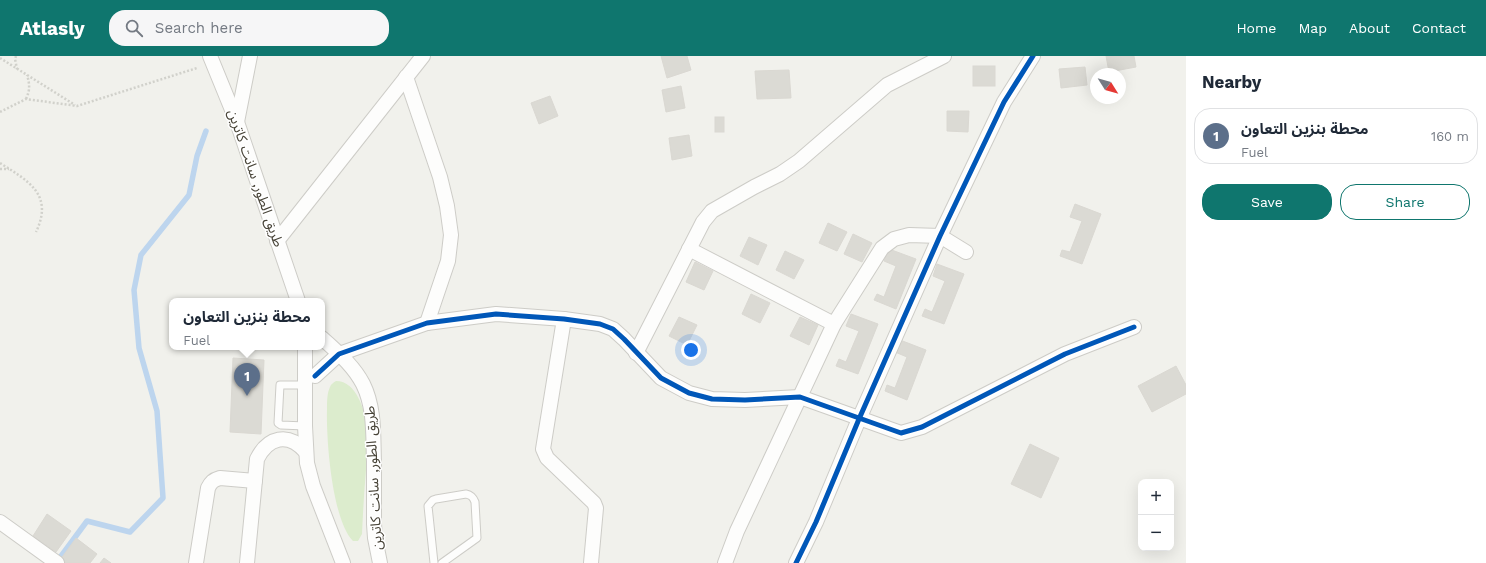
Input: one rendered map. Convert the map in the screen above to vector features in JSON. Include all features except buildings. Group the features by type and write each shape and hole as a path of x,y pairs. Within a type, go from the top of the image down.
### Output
{"street":[{"path":"238,122 250,56"},
{"path":"277,241 423,56"},
{"path":"636,353 703,222 712,212 754,187 780,174 799,161 887,85 944,56"},
{"path":"796,563 816,522 859,419 940,236 1004,102 1033,56"},
{"name":"طريق الطور, سانت كاترين","path":"211,60 238,122 297,298"},
{"path":"406,77 440,177 447,206 451,235 448,261 427,323"},
{"path":"725,563 737,531 834,324 882,248 894,239 909,235 940,236 966,252"},
{"path":"689,248 834,324"},
{"path":"310,380 340,354 427,323 496,314 564,319 600,324 613,329 661,378 689,393 712,399 745,400 800,397 901,433 922,426 1065,354 1134,327"},
{"path":"564,319 543,449 547,458 594,503 596,508 592,563"},
{"name":"طريق الطور, سانت كاترين","path":"325,341 340,354 355,372 363,384 372,410 374,524 380,563"},
{"path":"305,350 310,380 305,426 305,451 313,486 344,563"},
{"path":"310,380 328,370 342,369 355,372"},
{"path":"247,563 257,459 262,450 269,443 279,439 289,440 298,444 305,451"},
{"path":"196,563 210,483 220,478 255,481"},
{"path":"0,522 57,563"}],"lane":[{"path":"305,426 278,424 280,385 310,380"},
{"path":"434,563 428,510 430,503 436,499 466,494 469,495 475,502 477,538 442,563"}],"path":[{"path":"16,56 15,59 17,69"},
{"path":"0,58 77,106"},
{"path":"0,112 26,99 77,106 211,60"},
{"path":"26,99 29,93 30,84 27,75"},
{"path":"0,163 27,180 36,190 42,211 41,221 36,232"},
{"path":"0,169 10,169"}],"green space":[{"path":"336,381 343,382 355,391 362,406 367,428 367,455 362,534 358,541 353,541 346,531 340,516 335,498 329,458 327,401 330,386"}],"waterway":[{"path":"56,563 87,521 130,532 163,498 157,411 139,348 134,290 141,255 189,195 197,156 206,131"}],"cycle path":[{"path":"796,563 816,522 859,419 940,236 1004,102 1033,56"},
{"path":"315,376 339,354 427,323 496,314 564,319 600,324 613,329 661,378 689,393 712,399 745,400 800,397 901,433 922,427 1065,354 1134,327"}],"place":[{"name":"محطة بنزين التعاون","path":"247,396"}]}
